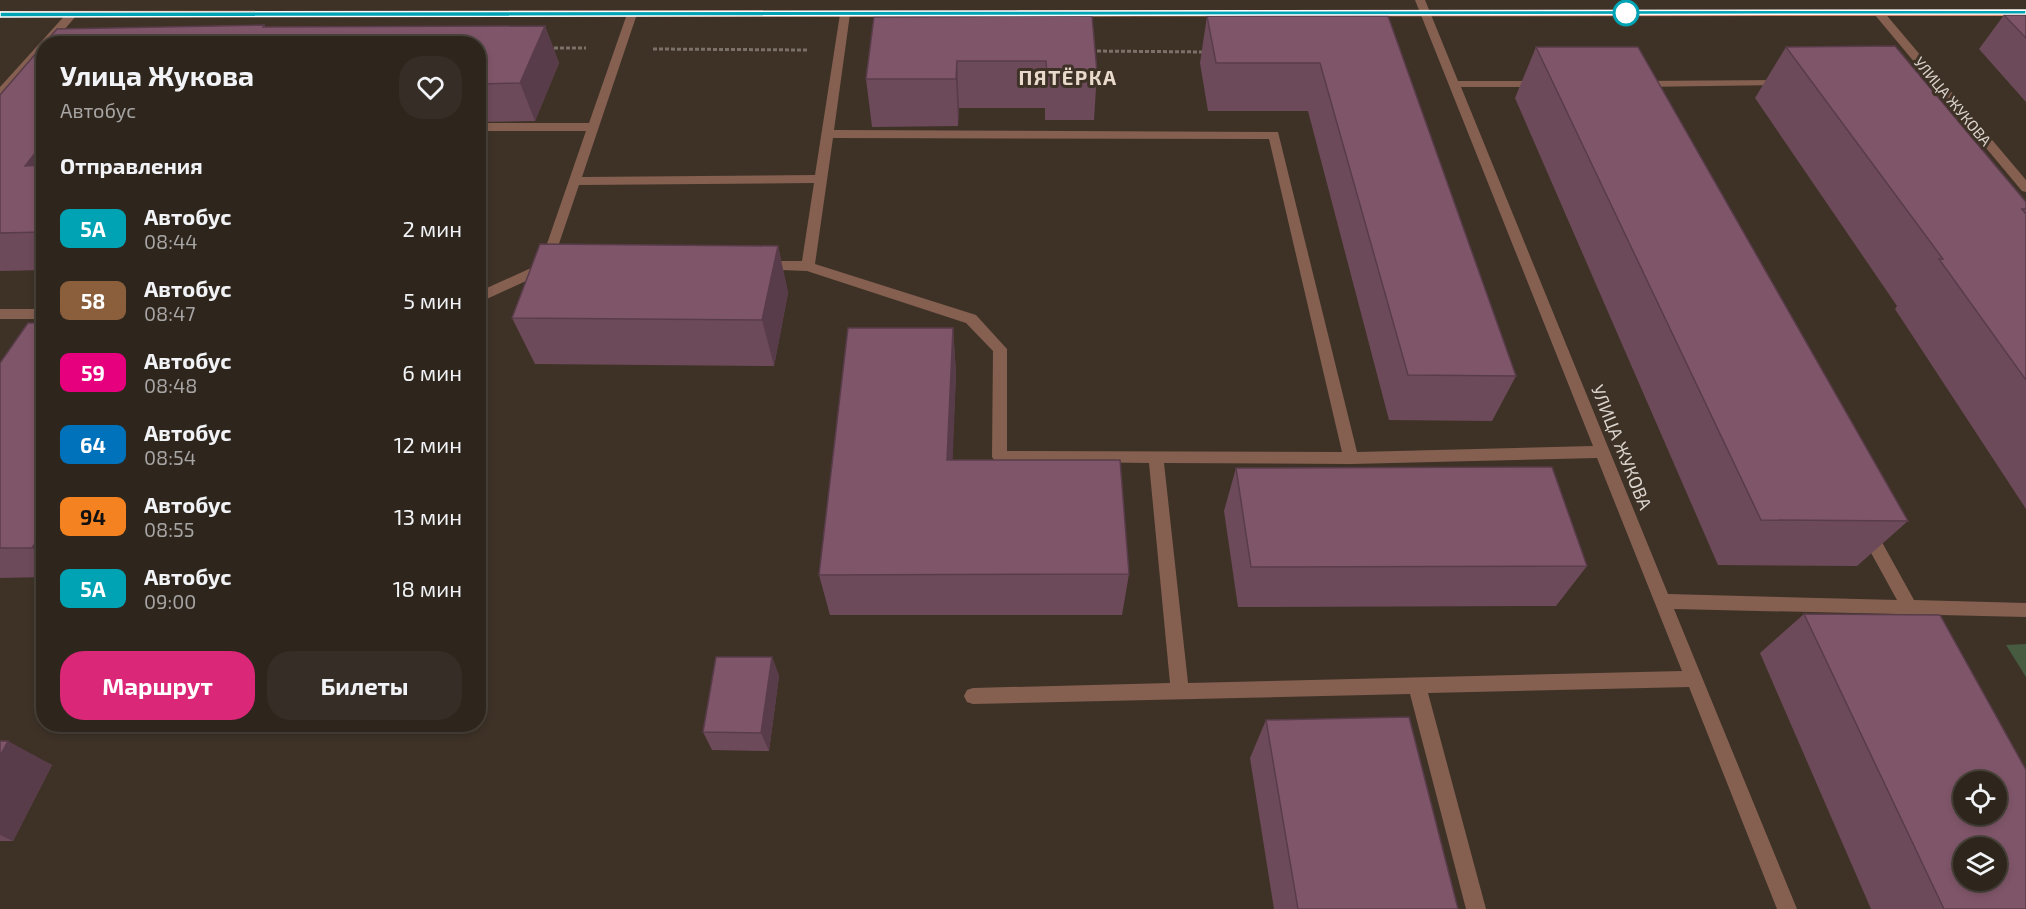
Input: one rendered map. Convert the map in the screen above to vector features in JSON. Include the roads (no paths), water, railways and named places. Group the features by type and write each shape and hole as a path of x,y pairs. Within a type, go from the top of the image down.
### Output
{"main road":[{"path":"0,14 2026,13"}],"street":[{"name":"УЛИЦА ЖУКОВА","path":"1420,0 1787,909"},
{"name":"УЛИЦА ЖУКОВА","path":"1879,13 2026,188"},
{"path":"53,36 72,14"},
{"path":"486,295 551,267 575,181 632,14"},
{"path":"808,266 845,14"},
{"path":"0,94 36,55"},
{"path":"1630,84 1784,83"},
{"path":"1454,84 1549,84"},
{"path":"486,127 593,127"},
{"path":"828,134 1274,135 1351,458"},
{"path":"575,181 821,179"},
{"path":"748,267 808,266 971,319 1000,349 1000,457 1351,458 1603,452"},
{"path":"0,314 36,314"},
{"path":"1156,458 1180,692"},
{"path":"1863,523 1909,606"},
{"path":"1662,601 2026,610"},
{"path":"1884,606 1895,627"},
{"path":"973,696 1695,680"},
{"path":"1417,686 1476,909"}],"district":[{"name":"ПЯТЁРКА","path":"1068,77"}]}
